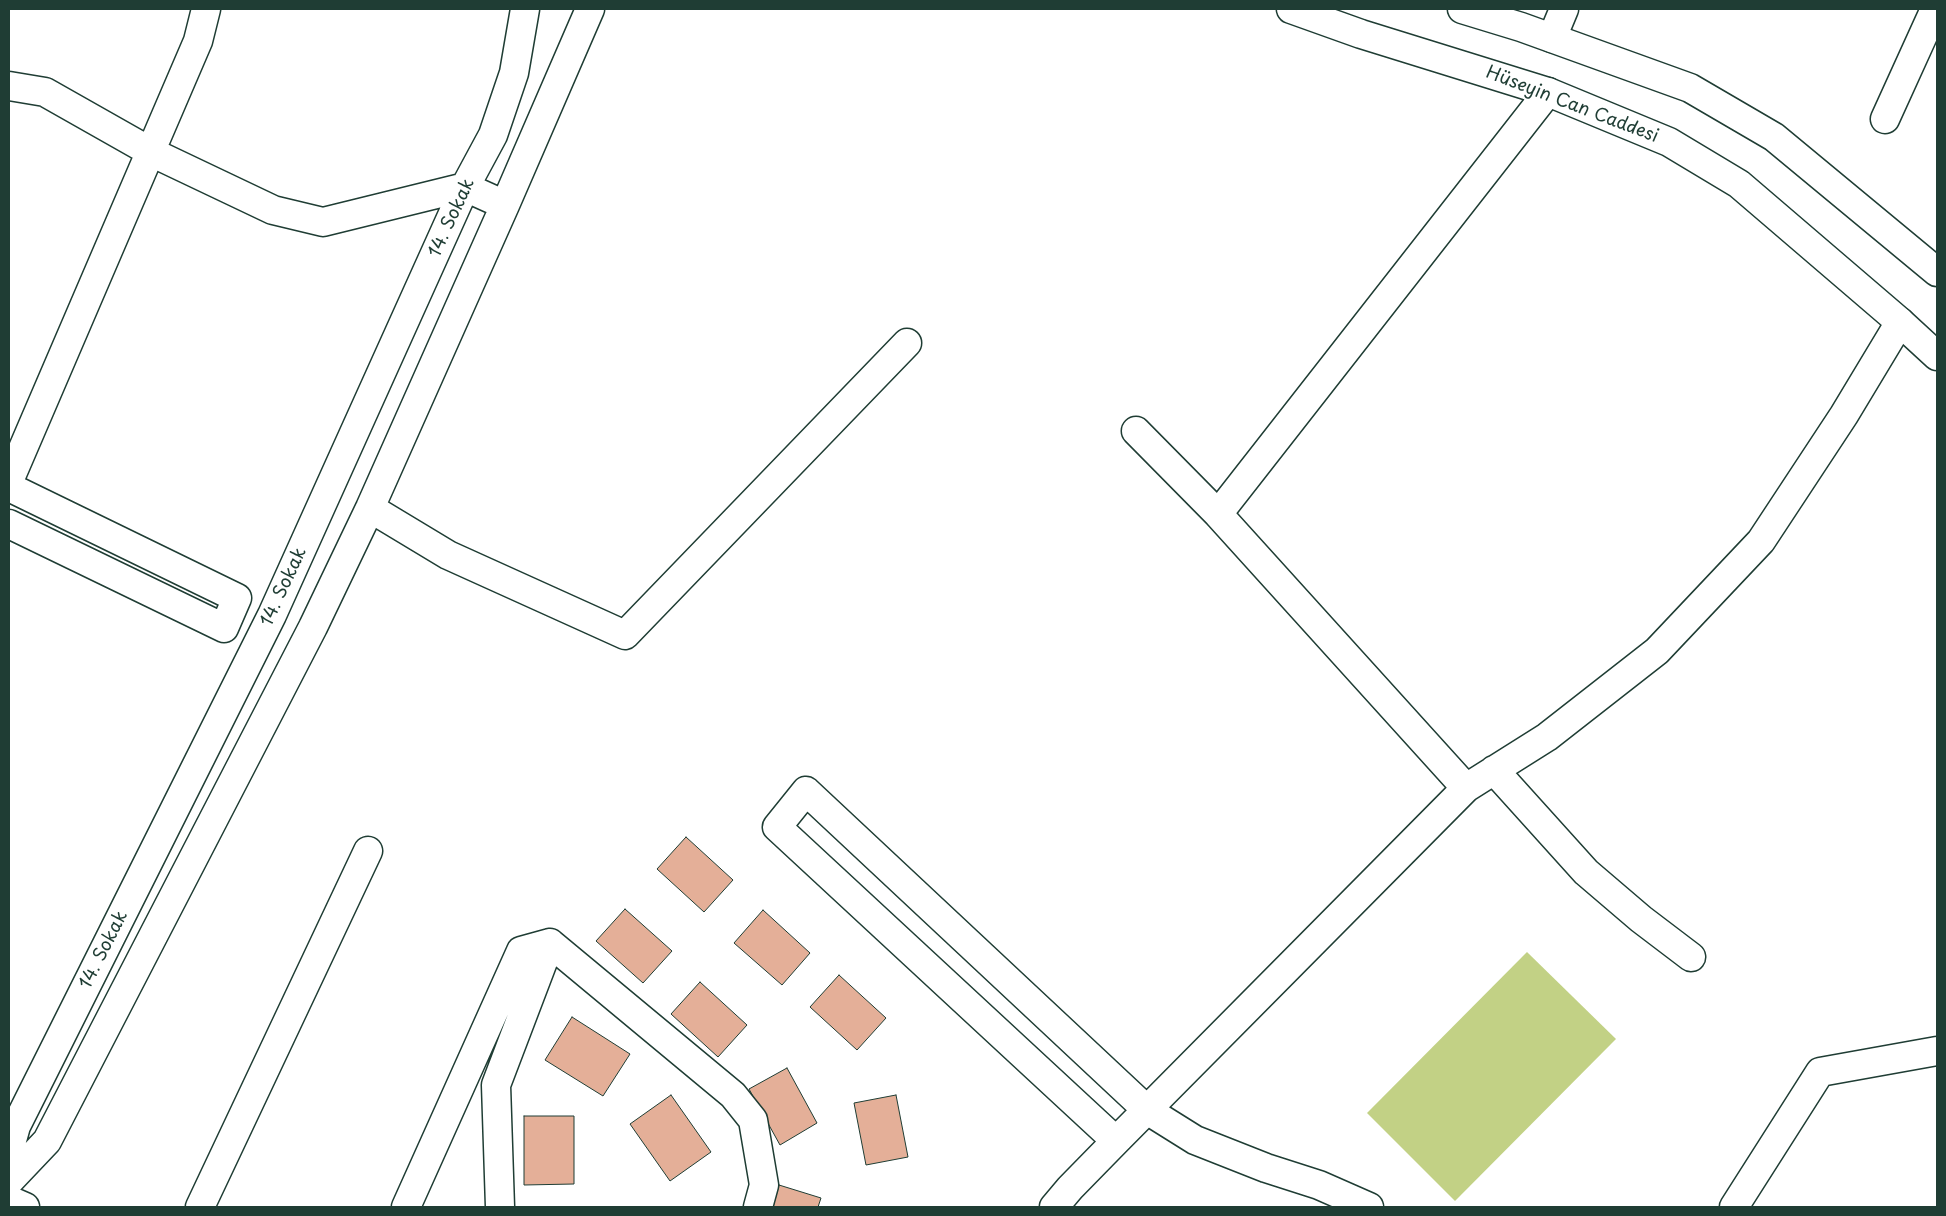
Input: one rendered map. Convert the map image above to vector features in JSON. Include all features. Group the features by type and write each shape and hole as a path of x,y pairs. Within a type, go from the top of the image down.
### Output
{"street":[{"path":"9,481 198,41 206,9"},
{"name":"14. Sokak","path":"9,1147 16,1126 272,615 465,187 493,135 514,73 524,9"},
{"path":"9,1180 47,1141 313,627 370,508 506,205 590,9"},
{"name":"Hüseyin Can Caddesi","path":"1291,9 1361,34 1548,92 1669,142 1739,184 1937,356"},
{"path":"1462,9 1552,38 1690,88 1774,137 1937,272"},
{"path":"1552,38 1564,9"},
{"path":"1885,119 1935,9"},
{"path":"9,86 45,92 150,152 273,210 323,222 465,187 506,205"},
{"path":"1218,514 1548,92"},
{"path":"1054,1207 1116,1141 1466,788 1547,737 1657,651 1762,541 1844,415 1900,322"},
{"path":"370,508 448,555 625,635 907,343"},
{"path":"1136,431 1218,514 1466,788"},
{"path":"9,487 237,598 224,628 9,524"},
{"path":"1494,770 1586,872 1641,919 1691,957"},
{"path":"1116,1141 777,827 806,791 1147,1110 1195,1140 1266,1168 1319,1185 1369,1207"},
{"path":"200,1207 368,851"},
{"path":"406,1207 521,951 550,943"},
{"path":"500,1207 496,1085 550,943"},
{"path":"550,943 733,1095 753,1120 764,1185 758,1207"},
{"path":"1734,1207 1820,1072 1937,1051"},
{"path":"9,1200 25,1207"}],"green space":[{"path":"1527,952 1616,1039 1455,1201 1367,1113"}],"building":[{"path":"686,837 733,880 704,912 657,869"},
{"path":"625,909 672,951 643,983 596,941"},
{"path":"763,910 810,953 782,985 734,943"},
{"path":"839,975 886,1018 857,1050 810,1007"},
{"path":"700,982 747,1025 718,1057 671,1014"},
{"path":"572,1017 630,1054 603,1096 545,1060"},
{"path":"787,1068 817,1123 780,1145 749,1089"},
{"path":"671,1095 711,1152 670,1181 630,1124"},
{"path":"896,1095 908,1157 866,1165 854,1103"},
{"path":"524,1116 574,1116 574,1184 524,1185"},
{"path":"779,1185 821,1198 818,1207 773,1207"}]}
